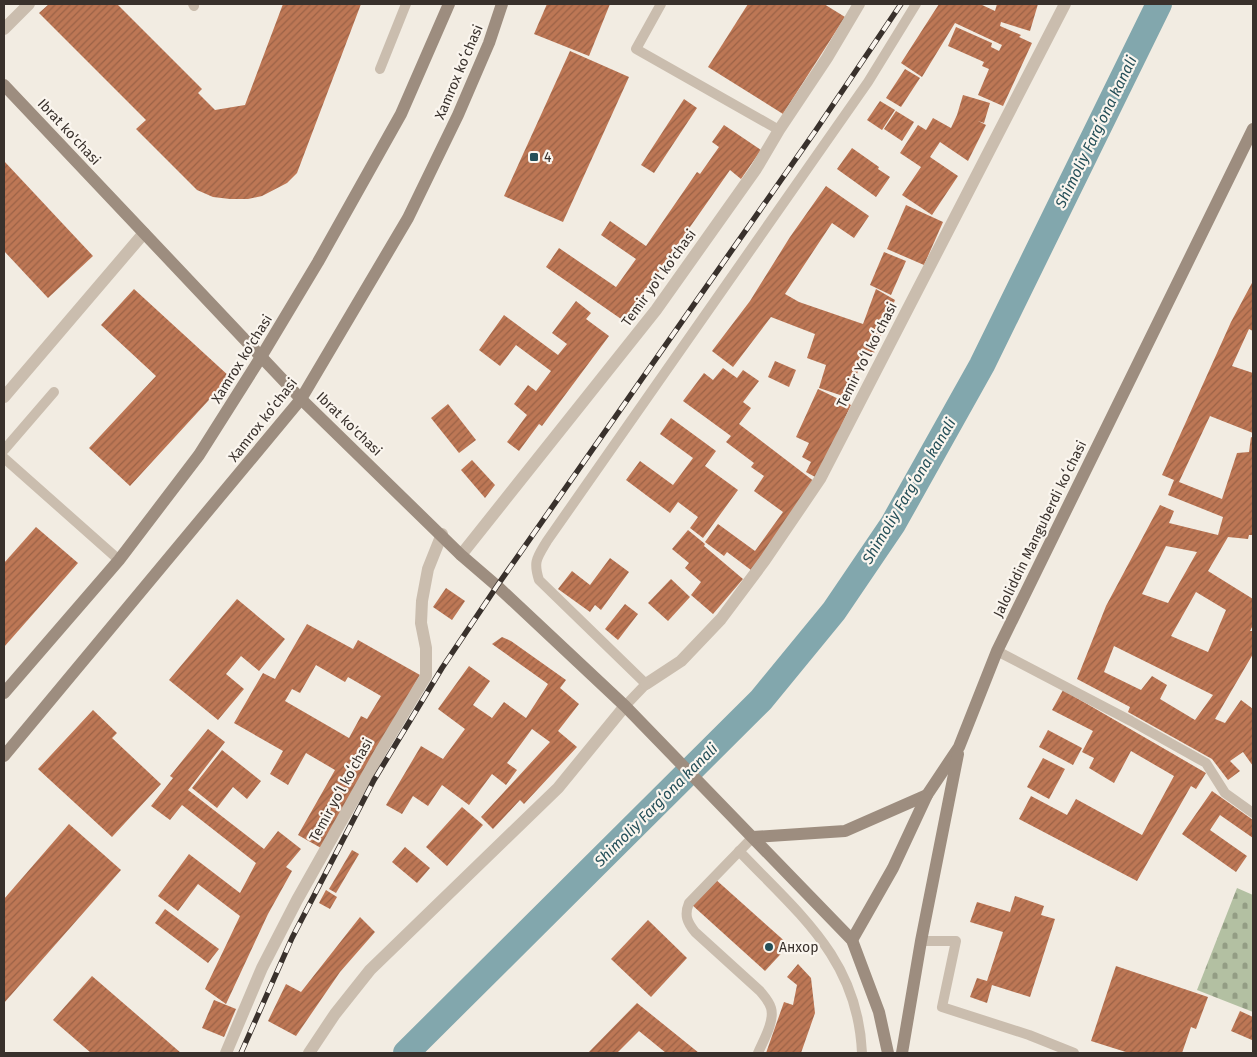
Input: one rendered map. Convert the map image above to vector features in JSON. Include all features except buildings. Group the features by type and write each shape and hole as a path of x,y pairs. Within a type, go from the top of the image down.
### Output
{"main road":[{"name":"Xamrox ko'chasi","path":"4,693 119,560 199,455 262,357 401,114 449,4"},
{"name":"Xamrox koʻchasi","path":"4,756 301,399 408,218 458,115 489,43 502,4"},
{"name":"Ibrat ko'chasi","path":"4,85 301,399 442,534 461,555 497,586 625,706 852,940"},
{"name":"Jaloliddin Manguberdi koʻchasi","path":"852,940 893,868 927,795 959,747 997,651 1253,129"},
{"path":"902,1053 921,941 959,747"},
{"path":"753,837 845,831 927,795"},
{"path":"852,940 879,1012 888,1053"}],"street":[{"path":"4,29 29,4"},
{"name":"Temir yo'l ko'chasi","path":"461,555 656,310 756,169 859,4"},
{"name":"Temir Yoʻl koʻchasi","path":"646,684 681,661 721,619 765,560 820,479 1065,4"},
{"path":"4,397 144,233"},
{"name":"Temir yoʻl koʻchasi","path":"226,1053 262,968 288,917 382,749 426,676 426,648 421,623 422,601 428,569 442,534"},
{"path":"309,1053 335,1014 370,970 558,788 625,706"}],"lane":[{"path":"380,69 406,4"},
{"path":"661,4 636,49 779,130"},
{"path":"625,706 646,684 539,580 535,568 538,557 547,541 868,82 916,4"},
{"path":"4,450 54,392"},
{"path":"4,458 119,560"},
{"path":"997,651 1131,721 1206,763 1225,793 1253,813"},
{"path":"753,837 689,903 686,912 688,923 695,932 760,991 767,1000 772,1010 770,1022 758,1053"},
{"path":"739,851 817,934 837,963 852,995 861,1031 862,1053"},
{"path":"921,941 956,941 942,1007 1029,1035 1074,1053"}],"green space":[{"path":"1237,888 1253,895 1253,1012 1197,990"}],"waterway":[{"name":"Shimoliy Fargʻona kanali","path":"406,1053 761,700 834,611 893,524 982,365 1159,4"}],"railway":[{"path":"241,1053 292,938 374,780 442,668 497,586 816,130 901,4"}],"place":[{"name":"4","path":"534,157"},
{"name":"Анхор","path":"769,947"}]}
